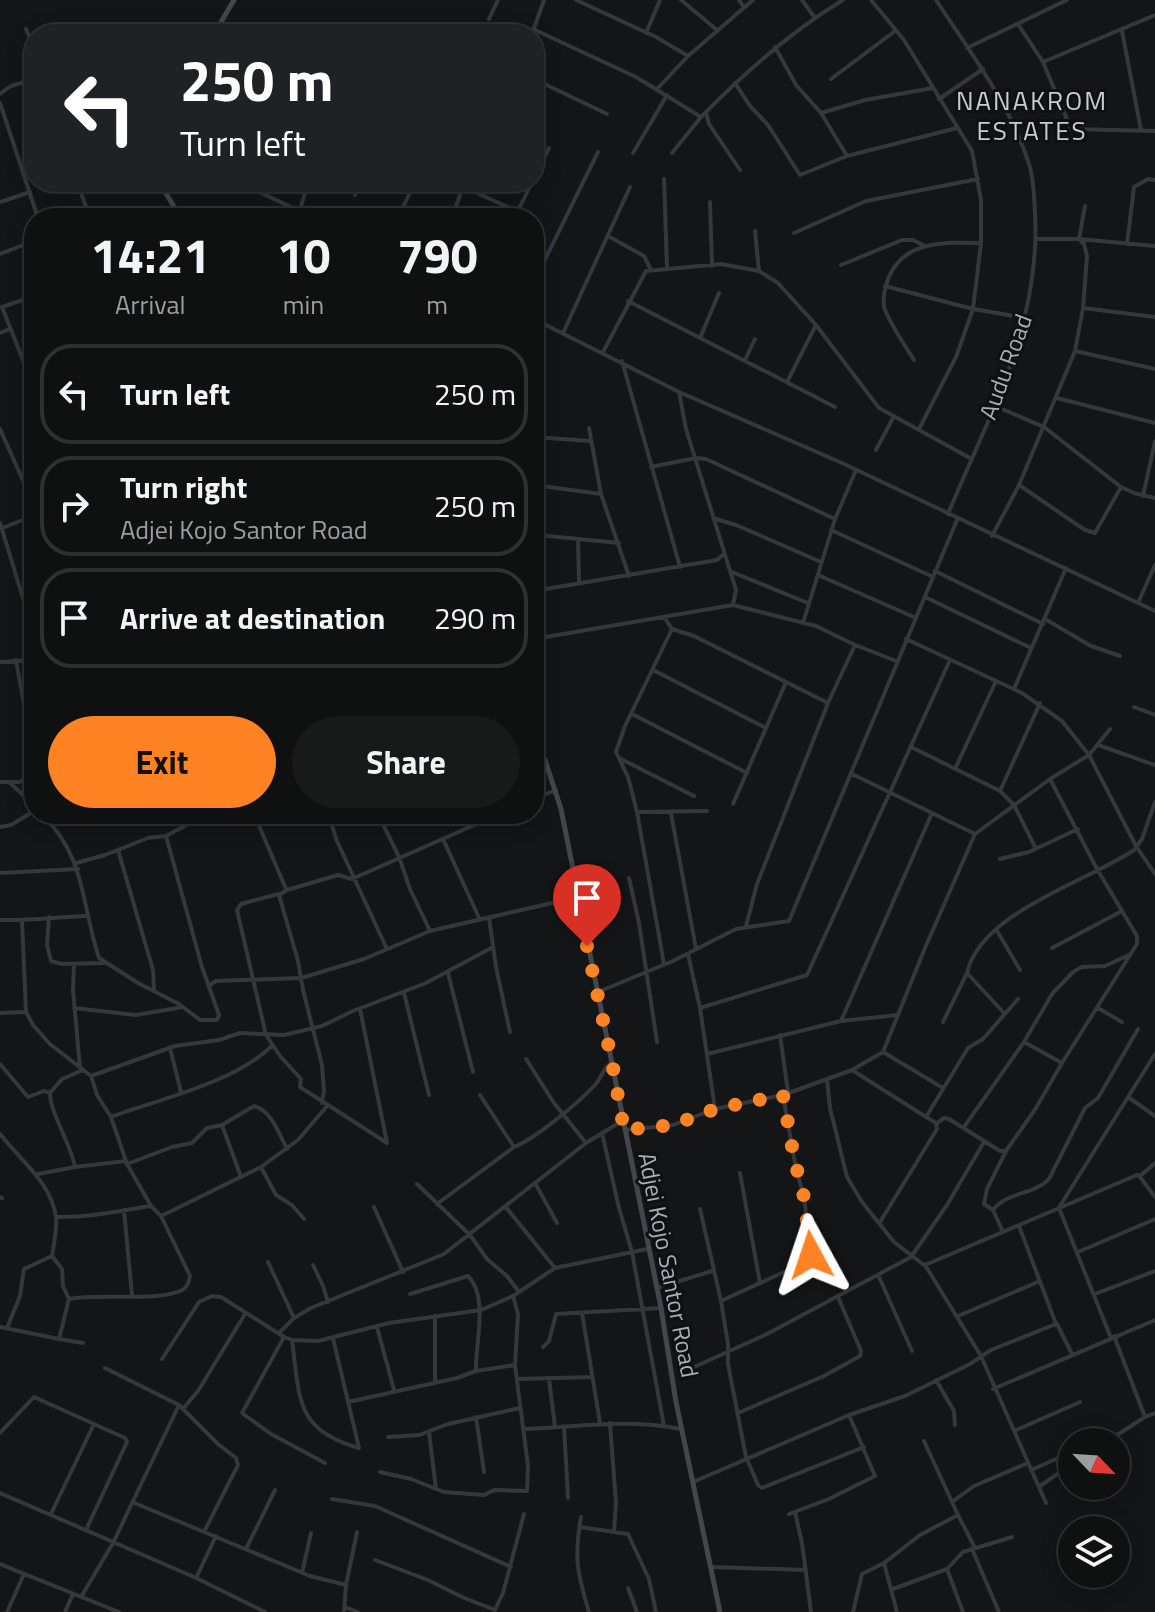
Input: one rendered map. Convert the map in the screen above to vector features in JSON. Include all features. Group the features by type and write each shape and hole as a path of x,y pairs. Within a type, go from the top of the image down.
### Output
{"street":[{"path":"220,24 234,0"},
{"path":"489,19 498,0"},
{"path":"535,24 544,0"},
{"path":"576,0 688,56"},
{"path":"593,9 598,0"},
{"path":"646,33 660,0"},
{"path":"681,0 717,30"},
{"path":"739,0 744,7"},
{"path":"657,89 688,56 753,0"},
{"path":"802,0 815,18"},
{"path":"672,153 734,82 775,47 843,0"},
{"path":"871,0 904,40 972,151 978,179 981,243 973,309 950,370 919,429"},
{"name":"Audu Road","path":"936,0 983,69 1015,126 1030,166 1037,239 1026,318 1011,367 948,514"},
{"path":"967,48 1067,0"},
{"path":"1043,62 1155,15"},
{"path":"1018,24 1043,62 1071,129 1155,131"},
{"path":"831,79 895,31"},
{"path":"1122,31 1141,130"},
{"path":"544,37 657,89 701,117"},
{"path":"775,47 796,85 821,113 847,156"},
{"path":"939,99 983,69"},
{"path":"0,94 24,81"},
{"path":"734,82 768,125 800,175 847,156 957,128"},
{"path":"544,84 607,114"},
{"path":"821,113 865,100 933,88"},
{"path":"633,153 667,95"},
{"path":"0,103 24,174"},
{"path":"706,112 709,124 740,170"},
{"path":"544,158 549,148"},
{"path":"544,262 598,152"},
{"path":"664,179 667,267"},
{"path":"794,233 866,201 978,179"},
{"path":"1127,244 1134,187 1148,179 1155,180"},
{"path":"563,333 630,187"},
{"path":"0,202 30,192 35,208"},
{"path":"259,192 294,208"},
{"path":"476,192 510,208"},
{"path":"710,202 712,266"},
{"path":"1079,239 1085,206"},
{"path":"755,231 759,271"},
{"path":"608,236 644,256 651,270"},
{"path":"1037,239 1079,239 1155,246"},
{"path":"992,536 1019,485 1075,351 1083,308 1087,256 1079,239"},
{"path":"841,265 902,240 913,240 925,246"},
{"path":"914,360 884,307 885,286 891,272 906,255 925,246 981,243"},
{"path":"0,254 24,245"},
{"path":"603,352 643,274 667,267 725,264 759,271 778,283 816,325 879,408 971,458"},
{"path":"885,286 973,309 1026,318"},
{"path":"700,338 719,293"},
{"path":"24,300 1,308 24,362"},
{"path":"628,301 835,407"},
{"path":"1083,308 1155,317"},
{"path":"544,324 679,392 856,470 1155,611"},
{"path":"787,382 816,325"},
{"path":"0,333 10,329"},
{"path":"579,340 584,331"},
{"path":"745,360 755,339"},
{"path":"1075,351 1155,369"},
{"path":"622,361 680,567"},
{"path":"679,392 686,429 732,572 736,590 733,605"},
{"path":"1056,398 1155,423"},
{"path":"995,406 1044,427 1121,487 1155,498"},
{"path":"876,450 894,416"},
{"path":"589,428 601,494 629,576"},
{"path":"0,429 24,483"},
{"path":"544,438 590,441"},
{"path":"1143,496 1155,441"},
{"path":"651,467 696,458 715,462 835,519"},
{"path":"803,623 831,530 856,470"},
{"path":"1019,485 1085,530 1095,533 1121,487"},
{"path":"544,486 601,494"},
{"path":"24,519 1,527 24,602"},
{"path":"716,519 821,562"},
{"path":"598,992 746,926 789,921 957,520"},
{"path":"831,530 1073,634 1091,646 1120,656"},
{"path":"544,536 619,543"},
{"path":"578,539 579,582"},
{"path":"544,588 717,560 724,554"},
{"path":"1137,603 1155,565"},
{"path":"1014,689 1066,568"},
{"path":"732,572 808,603"},
{"path":"818,575 916,618"},
{"path":"925,597 1031,648"},
{"path":"544,637 733,605 816,626 896,661"},
{"path":"664,617 672,629 694,636 828,703"},
{"path":"664,964 637,812 628,777 616,750 672,629"},
{"path":"906,639 1014,689 1040,703 1062,721 1089,755 1136,846 1155,874"},
{"path":"746,926 757,884 828,703 855,645"},
{"path":"16,660 24,706"},
{"path":"0,662 24,660"},
{"path":"700,1008 807,975 950,660"},
{"path":"653,670 766,728"},
{"path":"955,769 996,681"},
{"path":"733,804 786,682"},
{"path":"1000,791 1040,703"},
{"path":"1134,707 1155,715"},
{"path":"631,714 747,773"},
{"path":"624,1130 673,1125 715,1109 786,1094 852,1070 883,1052 975,834 1050,779 1089,755 1110,729"},
{"path":"1098,745 1155,765"},
{"path":"911,747 1000,791 1014,805 1036,849"},
{"path":"617,757 694,796"},
{"name":"Adjei Kojo Santor Road","path":"544,765 556,790 598,992 661,1308 681,1429 720,1612"},
{"path":"852,774 975,834"},
{"path":"0,775 0,782 24,780"},
{"path":"1003,1232 993,1210 984,1204 987,1189 1006,1151 1137,944 1137,936 1097,869 1050,779"},
{"path":"10,783 24,796"},
{"path":"544,795 556,790"},
{"path":"943,1022 972,960 996,929 1004,921 1125,856 1142,839 1155,802"},
{"path":"637,812 707,811"},
{"path":"671,813 696,949"},
{"path":"841,1021 932,813"},
{"path":"0,827 24,817"},
{"path":"50,824 66,842 76,863 86,916 98,956 184,1007 200,1020 217,1020 219,1015 202,967 166,836"},
{"path":"76,863 148,838 166,836 188,824"},
{"path":"258,824 287,890"},
{"path":"331,824 387,948"},
{"path":"383,824 430,931"},
{"path":"360,1009 387,1143 300,1087 301,1079 266,1035 237,910 241,904 338,875 356,878 477,824"},
{"path":"1000,859 1036,849 1078,829"},
{"path":"443,839 480,920"},
{"path":"118,850 153,970 154,991"},
{"path":"0,873 78,869"},
{"path":"629,878 657,1042"},
{"path":"161,1216 261,1167 298,1140 324,1104 322,1065 279,894"},
{"path":"210,985 216,981 301,978 364,959 430,931 578,897"},
{"path":"1052,948 1122,911"},
{"path":"0,920 86,916"},
{"path":"49,917 49,957 55,963 104,962"},
{"path":"489,918 510,1032"},
{"path":"22,921 26,1012 36,1029 65,1058 91,1076 97,1095 111,1117 127,1162 151,1206 161,1216 190,1281 179,1292 69,1299"},
{"path":"996,929 1020,970"},
{"path":"91,1076 170,1048 219,1040 240,1033 295,1034 314,1028 404,993 448,973 493,947"},
{"path":"688,954 700,1008 715,1109"},
{"path":"964,1127 1024,1042 1052,994 1073,972 1082,967 1105,966 1131,954"},
{"path":"74,964 74,1008 82,1069"},
{"path":"448,973 473,1072"},
{"path":"967,973 1004,1013"},
{"path":"404,993 429,1095"},
{"path":"926,1117 968,1048 983,1039 1018,999"},
{"path":"74,1008 136,1015 184,1007"},
{"path":"1098,1008 1122,1022"},
{"path":"0,1013 26,1012"},
{"path":"707,1054 841,1021 898,1015"},
{"path":"993,1210 1003,1200 1041,1187 1049,1179 1085,1108 1098,1098 1138,1029"},
{"path":"721,1301 807,1259 811,1251 804,1197 794,1158 780,1035"},
{"path":"1024,1042 1062,1063"},
{"path":"111,1117 241,1070 273,1045"},
{"path":"170,1048 181,1092"},
{"path":"883,1052 944,1088"},
{"path":"1059,1208 1155,1055"},
{"path":"526,1059 562,1114 586,1143"},
{"path":"437,1204 562,1114 601,1079 604,1068 612,1062"},
{"path":"0,1064 28,1097 44,1091 50,1093"},
{"path":"75,1167 50,1093 62,1079 82,1069"},
{"path":"852,1070 936,1123"},
{"path":"601,1079 615,1077"},
{"path":"827,1080 843,1168 862,1202 894,1242 925,1265 958,1316 981,1356 1046,1503"},
{"path":"480,1095 514,1147"},
{"path":"1128,1097 1155,1116"},
{"path":"37,1174 127,1162 192,1143 207,1128 222,1125 254,1106 260,1107 271,1118 287,1149"},
{"path":"936,1123 944,1118 964,1127 1000,1151 1006,1151"},
{"path":"325,1463 271,1434 242,1413 281,1335 294,1318 444,1254 586,1143 622,1121"},
{"path":"880,1222 935,1132 936,1123"},
{"path":"222,1125 241,1177"},
{"path":"602,1133 632,1252 664,1426"},
{"path":"2,1138 37,1174 50,1199 56,1217 52,1256 62,1269 65,1295 69,1299"},
{"path":"692,1368 838,1297 911,1257 947,1205 984,1142"},
{"path":"925,1265 1140,1176 1155,1163"},
{"path":"261,1167 276,1195 292,1205 304,1219"},
{"path":"740,1173 760,1283"},
{"path":"1140,1176 1144,1186 1155,1197"},
{"path":"535,1183 557,1223"},
{"path":"417,1184 470,1235 487,1259 507,1276 519,1292"},
{"path":"56,1217 87,1218 97,1213 151,1206"},
{"path":"505,1206 555,1268"},
{"path":"374,1207 403,1272"},
{"path":"1059,1208 1145,1417"},
{"path":"700,1209 721,1301 728,1364 746,1457 758,1485 762,1488 864,1447"},
{"path":"124,1210 132,1295"},
{"path":"1078,1252 1155,1219"},
{"path":"1019,1226 1056,1324 1072,1354"},
{"path":"162,1359 203,1298 221,1297 292,1340 333,1338 435,1316 481,1310 513,1296 555,1268 647,1249"},
{"path":"7,1328 20,1296 24,1269 52,1256"},
{"path":"268,1262 294,1318"},
{"path":"313,1265 328,1302"},
{"path":"656,1289 712,1271"},
{"path":"1095,1294 1155,1271"},
{"path":"410,1294 468,1276 473,1280 481,1310 476,1371"},
{"path":"878,1276 912,1351"},
{"path":"958,1316 1040,1281"},
{"path":"380,1472 411,1479 436,1490 484,1495 503,1489 527,1491 528,1466 515,1365 518,1314 513,1296"},
{"path":"738,1413 824,1376 860,1356 838,1297"},
{"path":"59,1339 69,1299"},
{"path":"543,1347 549,1341 556,1314 661,1308"},
{"path":"582,1313 600,1423"},
{"path":"81,1597 113,1543 181,1407 198,1391 245,1314"},
{"path":"435,1316 435,1381"},
{"path":"993,1389 1155,1320"},
{"path":"693,1482 746,1457 889,1402 981,1356 1056,1324"},
{"path":"0,1327 83,1343"},
{"path":"377,1327 394,1391"},
{"path":"292,1340 306,1417 323,1433 359,1448 333,1338"},
{"path":"348,1402 476,1371 515,1365"},
{"path":"105,1368 181,1407 236,1458 238,1465 204,1532"},
{"path":"518,1379 592,1377"},
{"path":"549,1379 555,1427"},
{"path":"936,1380 954,1411 955,1425"},
{"path":"0,1433 34,1397 121,1435 127,1442 86,1530"},
{"path":"1014,1431 1080,1402"},
{"path":"388,1437 429,1432 476,1417 520,1408"},
{"path":"1128,1428 1155,1413"},
{"path":"789,1514 829,1499 875,1476 849,1415"},
{"path":"476,1417 484,1472"},
{"path":"610,1423 616,1503 614,1533"},
{"path":"523,1429 648,1423 681,1429"},
{"path":"51,1514 94,1424"},
{"path":"564,1426 568,1498"},
{"path":"429,1432 436,1490"},
{"path":"924,1441 974,1548 999,1612"},
{"path":"1031,1470 1058,1458"},
{"path":"952,1502 965,1491 1028,1463"},
{"path":"1040,1486 1058,1474"},
{"path":"246,1549 275,1490"},
{"path":"0,1493 196,1578 265,1612"},
{"path":"332,1499 375,1506 511,1567"},
{"path":"132,1502 302,1573 346,1585"},
{"path":"795,1512 811,1612"},
{"path":"375,1560 428,1580 494,1611 511,1567 524,1514"},
{"path":"853,1612 862,1574 884,1563 920,1535 958,1515"},
{"path":"581,1517 576,1566 589,1612"},
{"path":"580,1527 628,1534 649,1579 656,1612"},
{"path":"357,1532 346,1585 345,1610 358,1612"},
{"path":"302,1573 311,1533"},
{"path":"196,1578 216,1536"},
{"path":"893,1589 947,1569 957,1556 974,1548 1012,1537"},
{"path":"884,1563 897,1612"},
{"path":"0,1564 119,1612"},
{"path":"711,1567 806,1570"},
{"path":"947,1569 963,1612"},
{"path":"7,1612 24,1574"},
{"path":"628,1588 637,1612"},
{"path":"65,1612 73,1594"}],"district":[{"name":"NANAKROM ESTATES","path":"1032,116"}],"route":[{"path":"587,946 624,1130 673,1125 715,1109 783,1095 804,1197 811,1255"}]}
